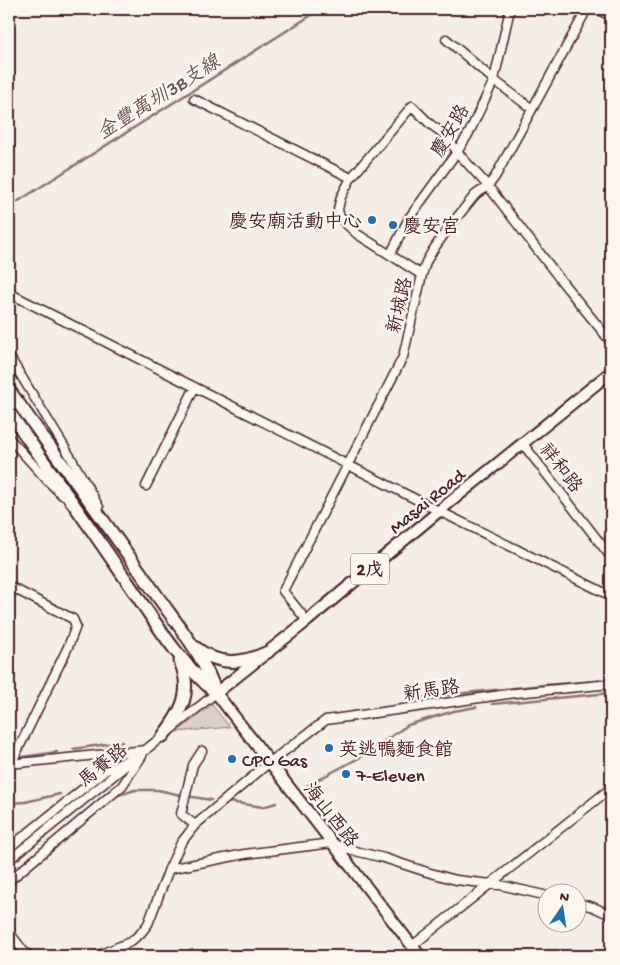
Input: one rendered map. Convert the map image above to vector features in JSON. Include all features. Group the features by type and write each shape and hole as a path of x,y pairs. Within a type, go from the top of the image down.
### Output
{"highway":[{"path":"9,390 189,641 212,681 216,693"},
{"path":"9,412 171,644 201,681 216,693"},
{"path":"189,641 203,653 218,660 242,661 253,659 268,652"},
{"path":"163,736 174,722 186,692 185,675 181,662 171,644"}],"main road":[{"name":"Masai Road","path":"216,693 307,621 611,372"},
{"name":"海山西路","path":"216,693 420,956"}],"street":[{"name":"慶安路","path":"390,255 409,218 469,133 494,80 510,9"},
{"name":"新城路","path":"307,621 283,590 402,358 426,262 450,226 475,195 488,186 495,177 587,9"},
{"path":"596,9 611,16"},
{"path":"446,39 532,109"},
{"path":"194,99 351,178"},
{"path":"422,275 357,234 338,214 338,203 351,178 412,106 430,124 447,136 457,152 488,186 611,342"},
{"path":"9,293 611,596"},
{"path":"9,356 70,456 117,539"},
{"path":"146,486 195,387"},
{"path":"9,438 48,481 78,510"},
{"name":"祥和路","path":"524,444 611,557"},
{"path":"9,586 73,619 76,626 68,647 10,764"},
{"name":"新馬路","path":"96,956 130,942 148,924 181,843 195,825 270,762 326,720 515,693 611,684"},
{"name":"馬賽路","path":"9,860 216,693"},
{"path":"10,764 146,750"},
{"path":"9,848 105,771 146,750"},
{"path":"9,881 122,786 146,750"},
{"path":"195,825 181,814 193,765 202,751"},
{"path":"412,946 611,788"},
{"path":"169,869 245,854 332,843 343,848 384,858 456,880 489,884 538,894"},
{"path":"588,906 611,915"},
{"path":"9,932 27,955"}],"shaded area":[{"path":"212,705 230,727 177,732"}],"waterway":[{"name":"金豐萬圳3B支線","path":"9,207 321,9"},
{"path":"407,699 611,680"},
{"path":"492,704 611,693"},
{"path":"308,785 359,758 408,725 454,711 476,707"},
{"path":"73,749 122,742"},
{"path":"9,759 57,752"},
{"path":"115,796 135,790 158,790 181,795"},
{"path":"9,803 25,802 60,794"},
{"path":"187,796 211,800"},
{"path":"9,797 11,803"},
{"path":"228,802 263,807 276,803"},
{"path":"9,942 18,956"}],"place":[{"name":"慶安廟活動中心","path":"372,220"},
{"name":"慶安宮","path":"393,225"},
{"name":"英逃鴨麵食館","path":"329,748"},
{"name":"CPC Gas","path":"232,759"},
{"name":"7-Eleven","path":"346,774"}]}
